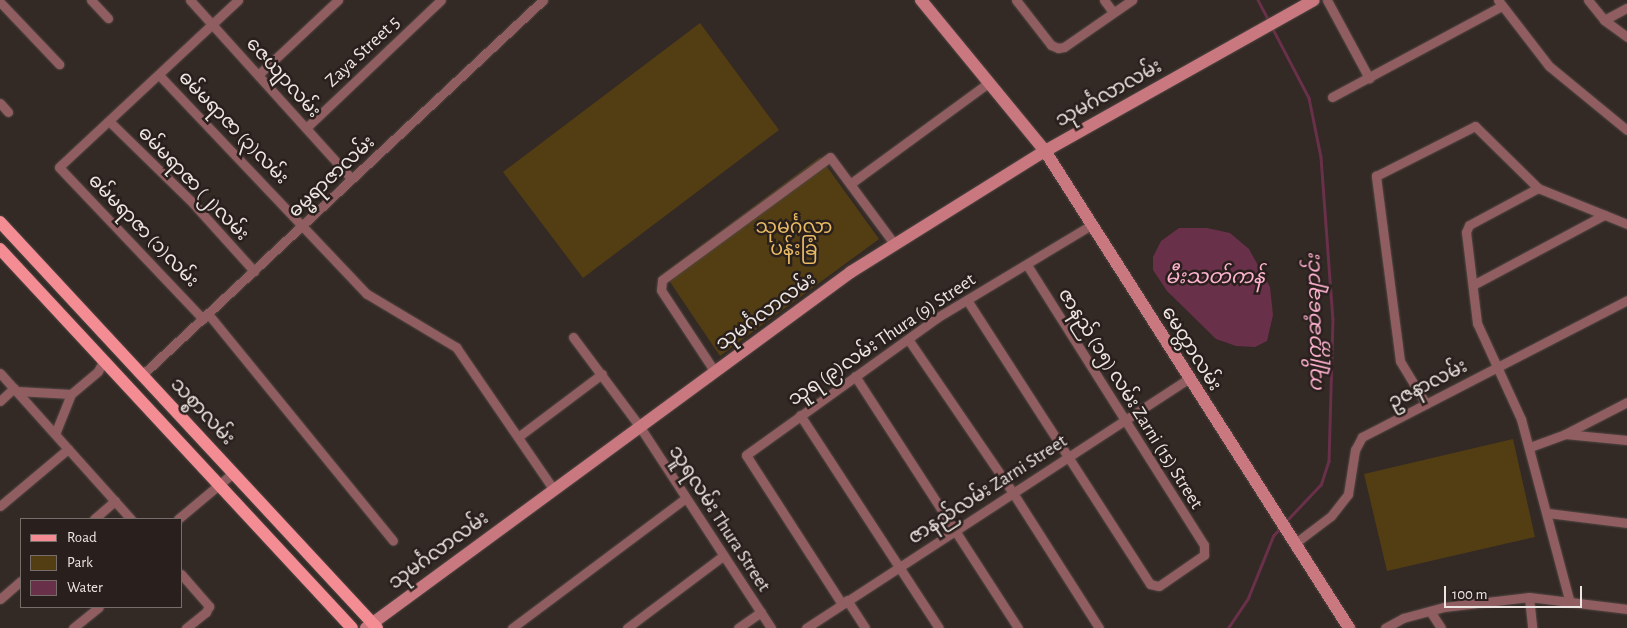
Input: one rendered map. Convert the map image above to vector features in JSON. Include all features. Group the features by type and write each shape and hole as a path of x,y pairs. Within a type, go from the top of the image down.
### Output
{"main road":[{"name":"မေတ္တာလမ်း","path":"921,0 1045,151 1188,379 1349,628"},
{"name":"သုမင်္ဂလာလမ်း","path":"372,626 851,272 1045,151 1314,0"},
{"name":"သစ္စာလမ်း","path":"0,222 372,626"},
{"name":"သစ္စာလမ်း","path":"0,249 352,628"}],"street":[{"path":"91,0 108,18"},
{"name":"ဇေယျာလမ်း","path":"190,0 352,179"},
{"path":"109,121 238,0"},
{"path":"258,75 338,0"},
{"name":"Zaya Street 5","path":"306,128 441,0"},
{"name":"ဓမ္မရာဇာလမ်း","path":"142,375 542,0"},
{"path":"1016,0 1051,45 1058,48 1064,47 1132,0"},
{"path":"1104,0 1113,12"},
{"path":"1328,0 1369,78"},
{"path":"1588,0 1604,20 1627,37"},
{"path":"0,2 59,64"},
{"path":"1332,97 1500,3 1549,66 1627,130"},
{"path":"1604,20 1627,8"},
{"name":"ဓမ်မရာဇာ (၃)လမ်း","path":"159,75 367,294 456,347 554,490"},
{"path":"850,184 988,82"},
{"path":"0,103 8,112"},
{"name":"ဓမ်မရာဇာ (၁)လမ်း","path":"109,121 59,167 206,317 393,541"},
{"name":"ဓမ်မရာဇာ (၂)လမ်း","path":"109,121 190,200 254,271"},
{"path":"1426,404 1400,361 1376,176 1475,126 1538,188 1627,224"},
{"path":"715,372 661,290 662,280 830,157 895,245"},
{"path":"1538,188 1467,227 1479,331 1498,367 1530,447 1569,600"},
{"path":"1473,285 1604,215"},
{"name":"သူရ (၉)လမ်း Thura (9) Street","path":"845,602 746,455 908,339 967,300 1091,225"},
{"name":"ဇာနည် (၁၅) လမ်း Zarni (15) Street","path":"1027,265 1206,550 1204,555 1154,587 1068,457"},
{"path":"967,300 1068,457"},
{"name":"ဥဇနာလမ်း","path":"1294,544 1331,516 1348,494 1355,450 1362,437 1626,303"},
{"name":"သူရလမ်း Thura Street","path":"572,337 602,374 640,427 771,628"},
{"path":"908,339 1013,492 1099,628"},
{"path":"55,434 71,394 98,371 104,360"},
{"path":"0,373 130,518"},
{"path":"518,436 602,374"},
{"path":"855,376 1018,628"},
{"name":"ဇာနည်လမ်း Zarni Street","path":"806,628 1188,379"},
{"path":"0,401 15,390 71,394"},
{"path":"1530,447 1565,434 1627,402"},
{"path":"800,415 939,628"},
{"path":"1565,434 1627,440"},
{"path":"0,506 68,449"},
{"path":"179,518 232,473"},
{"path":"512,628 686,498"},
{"path":"95,518 115,501"},
{"path":"1548,513 1627,523"},
{"path":"627,628 723,556"},
{"path":"182,575 208,606 206,612 186,628"},
{"path":"0,599 20,582"},
{"path":"1529,597 1532,628"},
{"path":"1384,628 1403,618 1430,611 1529,597 1627,608"},
{"path":"845,602 865,628"},
{"path":"73,628 98,608"},
{"path":"1430,611 1441,628"},
{"path":"738,628 761,612"}],"green space":[{"path":"700,23 779,130 583,278 503,172"},
{"name":"သုမင်္ဂလာ ပန်းခြံ","path":"820,157 879,239 720,356 664,273"},
{"path":"1513,439 1535,537 1387,571 1364,474"}],"water":[{"name":"မီးသတ်ကန်","path":"1179,228 1207,228 1230,233 1249,249 1270,287 1273,315 1267,341 1255,347 1236,346 1216,339 1167,291 1153,270 1153,257 1161,241"}],"waterway":[{"name":"ကျိုက္ကဆံချောင်း","path":"1258,0 1269,21"},
{"name":"ကျိုက္ကဆံချောင်း","path":"1273,29 1309,98 1321,157 1333,319 1329,461 1321,485 1286,522"},
{"name":"ကျိုက္ကဆံချောင်း","path":"1228,628 1248,598 1273,536 1280,528"}]}
